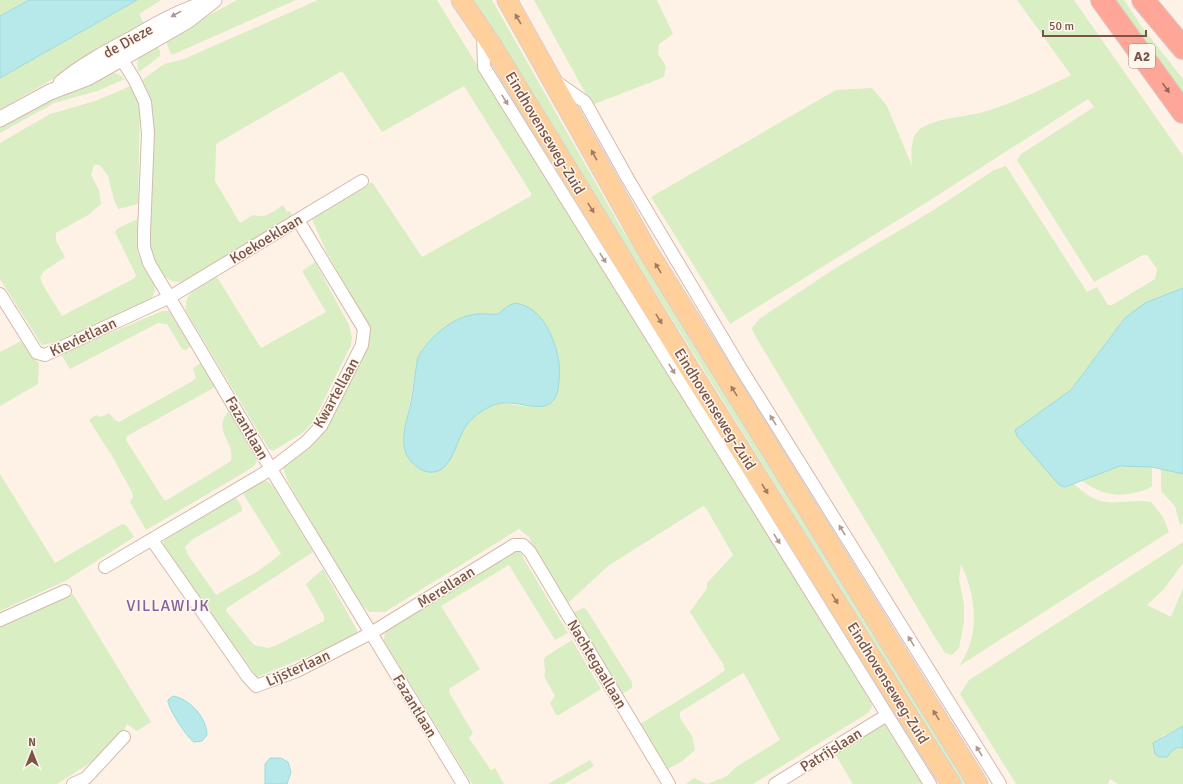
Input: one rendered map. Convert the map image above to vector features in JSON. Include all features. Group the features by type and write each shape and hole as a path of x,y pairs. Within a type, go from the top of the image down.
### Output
{"highway":[{"name":"A2","path":"1102,0 1183,112"},
{"name":"A2","path":"1143,0 1183,48"}],"main road":[{"name":"Eindhovenseweg-Zuid","path":"461,0 483,32 684,360 951,784"},
{"name":"Eindhovenseweg-Zuid","path":"507,0 646,248 704,344 978,784"}],"street":[{"name":"de Dieze","path":"0,119 50,92 81,67 118,54 183,11 213,0"},
{"name":"Eindhovenseweg-Zuid","path":"483,32 484,67 930,784"},
{"name":"Fazantlaan","path":"118,54 140,90 145,102 147,116 144,246 150,263 272,469 463,784"},
{"name":"Eindhovenseweg-Zuid","path":"549,77 585,102 632,186 740,367 1000,784"},
{"name":"Koekoeklaan","path":"170,297 362,181"},
{"name":"Kwartellaan","path":"105,567 272,469 306,442 321,426 362,345 364,329 298,220"},
{"name":"Kievietlaan","path":"0,294 37,353 45,355 170,297"},
{"name":"Lijsterlaan","path":"152,540 247,676 256,686 298,671 371,633"},
{"name":"Merellaan","path":"371,633 514,545 523,545"},
{"name":"Nachtegaallaan","path":"523,545 530,552 669,784"},
{"path":"0,620 64,591"},
{"name":"Patrijslaan","path":"775,784 887,715"},
{"path":"73,784 86,778 124,737"}],"green space":[{"path":"0,0 29,0 0,16"},
{"path":"137,0 161,0 139,14 145,25 148,26 0,109 0,78"},
{"path":"237,0 296,0 171,54 165,39"},
{"path":"318,0 437,0 609,280 870,698 872,707 868,713 753,784 707,784 727,776 736,767 780,740 743,673 680,712 680,718 692,736 695,750 681,762 668,769 640,724 710,681 725,670 723,664 690,612 707,588 707,583 733,555 706,508 703,506 608,566 567,604 534,550 529,537 519,529 385,612 369,612 351,591 335,565 289,484 283,466 286,461 316,441 325,429 366,321 327,253 312,219 372,182 422,257 531,196 531,193 464,86 382,132 342,71 216,144 215,181 240,223 253,215 263,216 269,214 283,205 287,212 290,211 293,216 185,281 172,281 167,278 158,268 150,249 153,113 150,96 142,80 164,64 184,59","holes":["508,306 559,384 556,396 552,402 527,406 500,403 491,405 480,412 470,420 465,427 447,464 436,472 404,448 404,434 418,357 424,347 493,314 498,314"]},
{"path":"473,0 492,0 619,224 820,548 969,784 962,784"},
{"path":"534,0 657,0 673,34 659,44 658,54 666,66 664,77 592,105"},
{"path":"1017,0 1074,0 1183,156 1183,288 1174,291 1125,318 1071,390 1017,436 1065,487 1074,484 1083,492 1097,500 1107,502 1151,502 1163,517 1169,532 959,666 971,641 974,615 970,589 961,564 959,579 964,604 964,622 959,648 952,655 945,653 933,634 752,328 759,319 834,269 932,211 994,170 1006,166 1087,292 1097,287 1108,305 1112,305 1155,279 1157,269 1147,255 1143,255 1094,282 1017,160 1021,154 1094,107 1088,99 932,199 730,324 651,197 836,90 872,88 887,106 912,166 911,151 914,136 926,125 942,120 983,112 1028,95 1071,75"},
{"path":"1115,0 1124,0 1142,27 1183,79 1183,97"},
{"path":"157,44 160,51 160,56 139,72 139,58"},
{"path":"110,72 118,74 125,79 97,91 54,103 0,133 0,125 38,104"},
{"path":"131,86 140,105 138,204 118,209 114,200 108,176 100,165 94,165 91,175 99,190 101,204 88,215 56,233 56,241 65,257 44,271 40,277 44,287 62,316 135,278 136,275 115,232 118,228 138,219 137,247 139,256 154,283 154,294 141,308 53,343 42,345 0,279 0,143 50,114 95,101"},
{"path":"315,262 349,325 352,337 351,345 313,422 304,432 273,451 269,449 186,311 187,298 200,286 217,277 261,348 326,312 302,271"},
{"path":"162,311 169,311 191,346 186,350 182,349 167,324 158,323 70,369 61,354"},
{"path":"21,341 32,357 39,363 38,384 0,406 0,352"},
{"path":"201,363 215,387 127,436 126,440 164,500 167,500 231,461 230,447 222,424 229,411 257,460 254,466 240,475 146,530 130,502 133,497 132,492 112,456 89,420 96,415 101,417 109,413 119,422 191,382 196,378 193,368"},
{"path":"1133,465 1152,467 1152,486 1138,492 1121,495 1106,493 1082,481 1113,468"},
{"path":"1161,468 1183,474 1183,523 1180,525 1175,506 1161,491"},
{"path":"0,474 55,563 122,524 126,525 134,537 65,581 0,611"},
{"path":"262,480 267,481 273,486 313,552 227,608 226,611 254,645 268,648 277,645 324,621 324,616 306,584 323,569 358,632 358,636 257,677 207,609 164,545 164,541 174,533 235,496 242,507 242,511 193,539 185,547 188,555 216,595 258,571 281,554 242,492"},
{"path":"1183,542 1183,563 1164,589 1147,605 1171,617 1183,588 1183,726 1161,737 1167,757 1174,749 1179,747 1183,748 1183,784 1118,784 1110,779 1108,784 1016,784 960,694 969,680"},
{"path":"518,549 568,633 555,640 509,565 441,606 480,669 449,689 450,694 473,733 469,738 491,770 495,768 504,784 472,784 384,641 385,631 396,622"},
{"path":"73,594 151,722 137,731 127,724 124,730 93,761 57,784 0,784 0,626"},
{"path":"583,608 586,609 632,682 632,688 622,694 572,613"},
{"path":"572,640 601,689 559,715 556,715 550,703 555,696 544,676 544,660 545,657"},
{"path":"884,724 923,784 853,784 835,754"},
{"path":"590,760 594,766 564,784 548,784"},
{"path":"694,778 707,784 686,784"}],"water":[{"path":"29,0 137,0 0,78 0,16"},
{"path":"1183,288 1183,474 1152,467 1120,466 1065,487 1059,485 1017,436 1015,430 1071,390 1125,318 1145,303"},
{"path":"515,303 530,308 534,311 544,323 553,340 558,359 559,380 557,393 553,401 547,405 539,406 502,403 488,408 475,416 469,422 464,429 451,458 442,469 427,472 419,469 407,456 404,444 405,426 412,396 418,357 428,343 451,323 468,316 498,314 508,306"},
{"path":"173,696 191,705 201,716 207,735 202,741 194,742 178,722 168,700"},
{"path":"1183,726 1183,748 1179,747 1174,749 1167,757 1159,757 1155,754 1153,743"},
{"path":"270,758 281,758 288,762 291,772 287,784 265,784 265,764"}],"district":[{"name":"VILLAWIJK","path":"168,605"}]}
